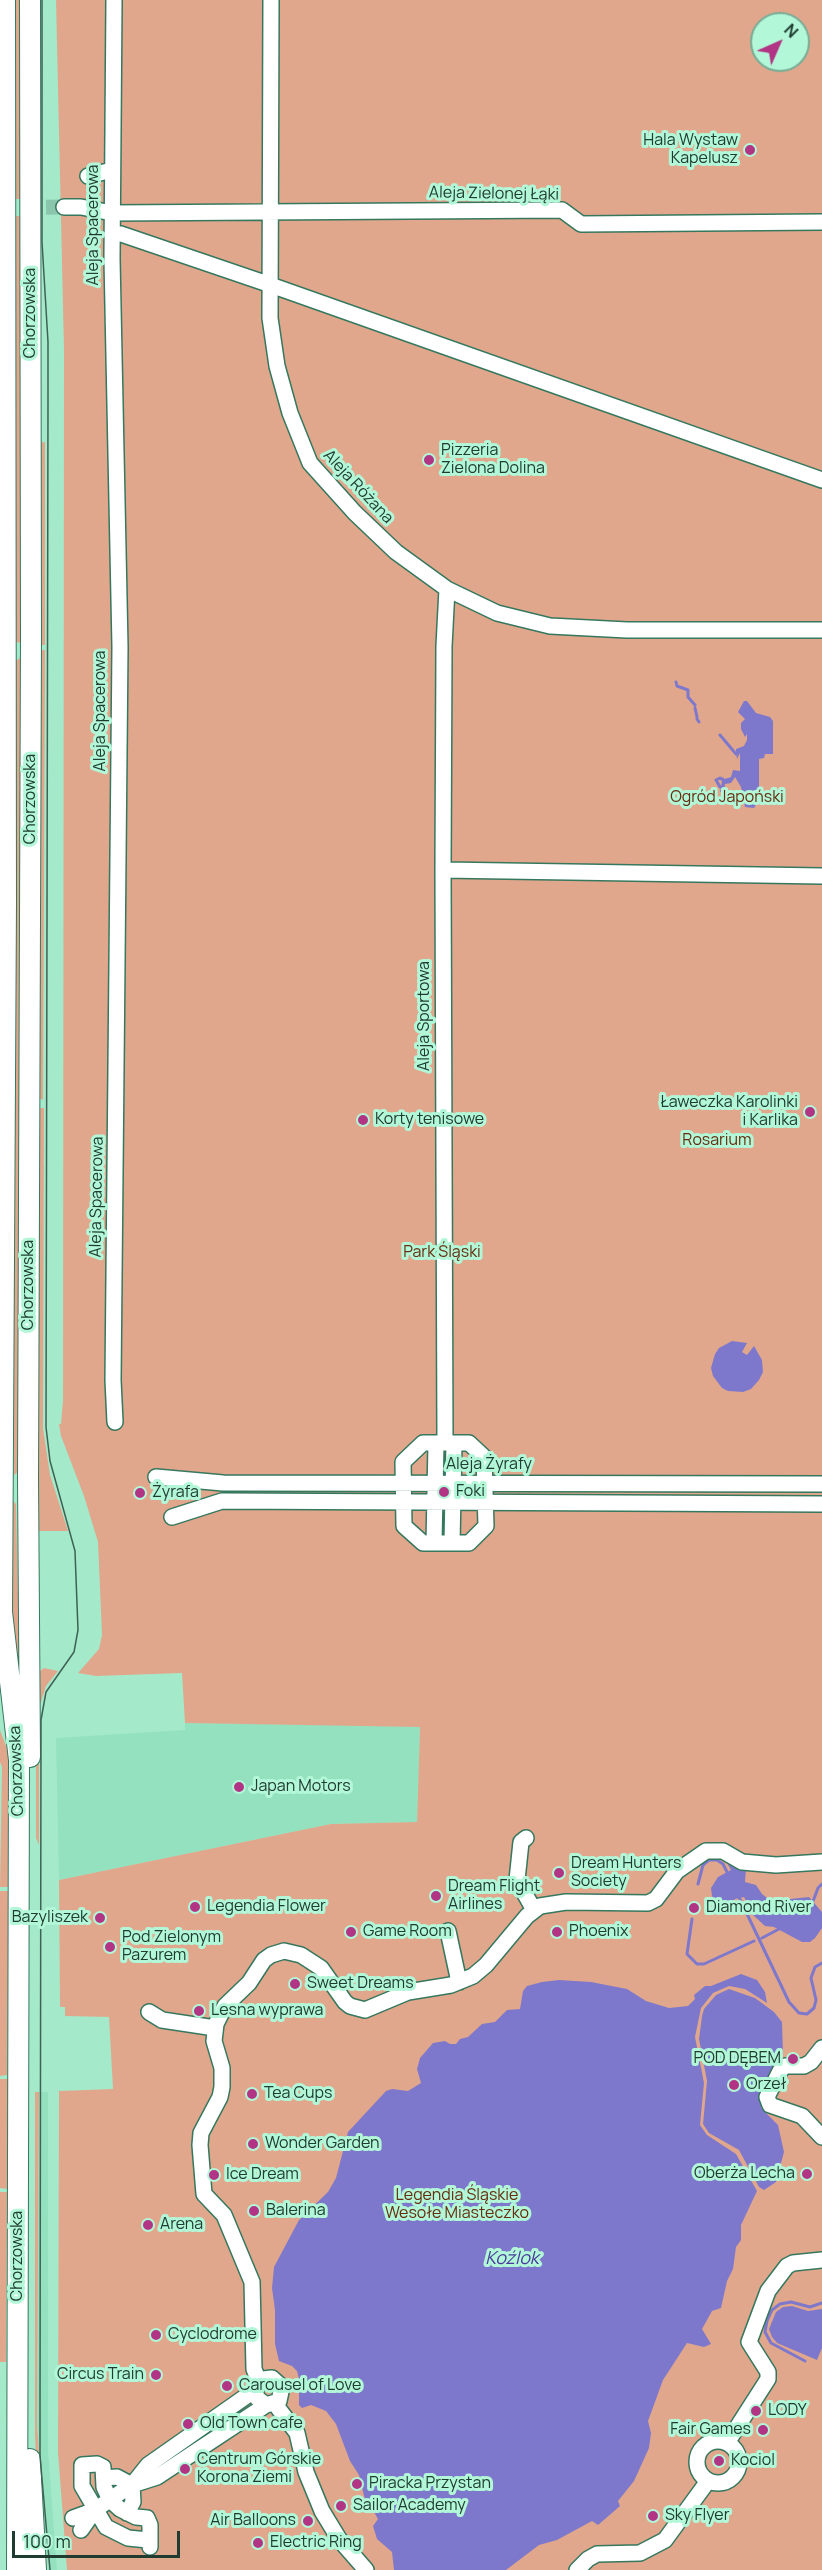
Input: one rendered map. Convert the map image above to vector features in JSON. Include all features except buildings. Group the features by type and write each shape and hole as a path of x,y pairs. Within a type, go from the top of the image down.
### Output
{"main road":[{"name":"Chorzowska","path":"5,0 3,38 6,652 3,738 2,1612 19,1760 17,2570"},
{"name":"Chorzowska","path":"30,0 29,2409 36,2570"},
{"path":"6,652 31,653"},
{"path":"2,1489 22,1475 28,1461"},
{"path":"2,1489 16,1495 28,1511"}],"street":[{"name":"Aleja Spacerowa","path":"114,0 112,233 120,647 113,1380 116,1422"},
{"name":"Aleja Różana","path":"271,0 270,318 277,366 290,413 310,463 355,513 396,552 447,589 497,613 550,626 638,631 822,630"},
{"path":"88,176 112,170"},
{"name":"Aleja Zielonej Łąki","path":"64,207 112,213 562,210 581,224 822,222"},
{"path":"112,233 121,234 822,480"},
{"name":"Aleja Sportowa","path":"445,1443 443,870 444,646 447,589"},
{"path":"443,870 822,876"},
{"path":"423,1443 445,1443 469,1443 484,1457 486,1526 469,1543 423,1543 404,1526 403,1462 423,1443"},
{"path":"434,1543 435,1483 445,1443"},
{"path":"445,1443 453,1483 452,1543"},
{"name":"Aleja Żyrafy","path":"156,1477 223,1484 822,1484"},
{"path":"172,1517 222,1501 822,1504"},
{"path":"526,1838 521,1842 517,1880 534,1910"},
{"path":"366,2570 339,2539 322,2511 306,2472 297,2433 271,2404 257,2398 252,2282 224,2215 207,2199 202,2187 201,2133 220,2097 222,2087 222,2068 214,2041 215,2028 229,2001 249,1983 264,1960 278,1952 292,1952 312,1962 328,1976 350,2006 365,2010 408,1992 459,1982 480,1971 534,1910 548,1904 566,1902 648,1903 656,1899 676,1872 706,1851 714,1849 723,1851 742,1862 776,1864 822,1862"},
{"path":"448,1931 459,1982"},
{"path":"148,2012 162,2020 215,2028"},
{"path":"822,2048 804,2067 785,2066 780,2071 767,2097 770,2105 802,2116 822,2137"},
{"path":"728,2443 768,2379 768,2372 749,2342 768,2291 787,2266 793,2263 822,2260"},
{"path":"77,2524 132,2485 157,2477 282,2397 280,2383 267,2378 148,2465 132,2485 134,2502 128,2513"},
{"path":"721,2441 728,2443 738,2453 739,2467 736,2474 725,2482 708,2481 698,2467 699,2453 708,2443 721,2441"},
{"path":"97,2464 103,2468 104,2478 110,2500 128,2513 147,2518 150,2531 149,2543 126,2541 101,2531 95,2510 74,2486 82,2465 97,2464"},
{"path":"104,2478 117,2477 132,2485"},
{"path":"577,2570 597,2554 640,2553 665,2540 708,2481"}],"shaded area":[{"path":"185,1723 420,1726 417,1822 331,1824 59,1880 56,1738 185,1730"},
{"path":"39,2092 48,2092 48,2450 57,2570 48,2570 37,2425"}],"green space":[{"path":"14,0 20,0 24,199 12,199"},
{"name":"Park Śląski","path":"56,0 822,0 822,2570 67,2570 58,2452 59,2091 113,2089 109,2017 65,2016 65,2007 60,2007 59,1880 331,1824 417,1822 420,1727 185,1723 182,1673 96,1676 78,1673 99,1649 102,1635 98,1542 84,1496 61,1436 59,1424 61,1424 63,1400 64,351"},
{"path":"12,216 24,216 22,642 20,643 14,641"},
{"path":"45,442 45,645 40,645 37,443"},
{"path":"40,650 45,650 43,1100 36,1097"},
{"path":"22,659 19,1471 14,1475 14,662"},
{"path":"44,1108 43,1428 50,1475 68,1531 34,1531 36,1111"},
{"path":"13,1501 16,1504 20,1690 11,1645"},
{"path":"44,1668 58,1671 46,1686 39,1708 39,1845 36,1838 36,1674"},
{"path":"0,1730 9,1754 9,1887 0,1887 2,1767"},
{"path":"0,1891 9,1891 7,2075 0,2076"},
{"path":"0,2079 8,2079 8,2189 0,2188"},
{"path":"35,2092 39,2092 37,2425 47,2570 41,2570 35,2435"},
{"path":"0,2192 7,2192 6,2362 0,2362"}],"water":[{"path":"744,701 747,701 756,713 770,717 773,721 773,754 765,754 764,758 759,759 759,800 754,808 745,807 741,787 735,777 731,783 725,784 724,791 720,792 723,776 724,779 728,778 731,777 733,770 740,771 740,753 737,759 736,749 744,746 747,734 745,737 741,729 741,723 745,719 738,712"},
{"path":"732,1341 747,1343 742,1352 747,1355 754,1346 762,1360 763,1372 759,1380 751,1389 743,1392 728,1391 722,1388 713,1376 711,1368 719,1348"},
{"path":"727,1863 746,1868 745,1882 756,1885 771,1901 809,1897 822,1912 822,1928 815,1938 810,1942 802,1942 774,1927 765,1926 753,1915 744,1897 735,1899 728,1907 718,1905 712,1896 711,1888 718,1877 731,1870"},
{"name":"Koźlok","path":"741,1974 757,1980 765,1992 767,2003 745,1989 729,1986 713,1993 701,2008 695,2037 704,2083 700,2125 707,2135 736,2154 757,2191 741,2225 741,2240 736,2247 733,2269 727,2281 721,2308 712,2311 702,2329 711,2344 704,2347 687,2343 663,2380 648,2421 651,2433 649,2448 634,2481 618,2501 620,2506 598,2525 592,2521 557,2540 539,2545 506,2570 394,2570 392,2552 377,2539 373,2526 378,2519 374,2512 368,2512 359,2475 350,2461 336,2424 326,2411 311,2405 302,2408 299,2405 297,2371 292,2366 279,2361 275,2344 275,2310 272,2288 274,2267 299,2220 328,2192 336,2178 348,2132 386,2091 392,2089 408,2091 421,2083 417,2069 420,2058 433,2043 445,2041 456,2044 482,2024 495,2022 507,2010 520,2009 523,1991 527,1986 559,1980 591,1982 627,1989 646,2001 669,2008 688,2006 695,1999 694,1995 705,1986 711,1986"},
{"path":"729,1989 755,1998 774,2012 782,2022 783,2054 768,2076 760,2100 762,2109 778,2125 784,2152 776,2182 764,2190 759,2187 739,2150 709,2133 703,2124 707,2081 699,2039 702,2016 704,2009 716,1995"},
{"path":"792,2306 808,2311 822,2309 822,2348 817,2360 777,2343 772,2337 769,2329 776,2312 783,2307"}],"waterway":[{"path":"676,682 677,686 688,690 688,697 695,705"},
{"path":"695,708 697,717"},
{"path":"720,735 736,754"},
{"path":"720,787 716,780 720,778 723,780"},
{"name":"Diamond River","path":"698,1884 703,1865 709,1860 717,1860 723,1864 729,1876"},
{"name":"Diamond River","path":"812,1904 822,1884"},
{"name":"Diamond River","path":"738,1895 789,2002 799,2013 807,2014 814,2008 816,2000 811,1978 815,1967 822,1963"},
{"name":"Diamond River","path":"692,1919 687,1954 697,1964 704,1964 754,1941"},
{"name":"Diamond River","path":"762,1938 779,1929"},
{"path":"805,2361 771,2343 765,2332 767,2321 772,2310 780,2304 791,2302 810,2307 822,2303"}],"tunnel":[{"path":"0,208 64,207"}],"tram line":[{"path":"42,0 42,242 48,342 46,1427 50,1461 75,1551 78,1630 74,1652 46,1692 41,1720 40,2456 50,2570"}],"place":[{"name":"Hala Wystaw Kapelusz","path":"750,150"},
{"name":"Pizzeria Zielona Dolina","path":"429,460"},
{"name":"Ławeczka Karolinki i Karlika","path":"810,1112"},
{"name":"Korty tenisowe","path":"363,1120"},
{"name":"Foki","path":"444,1492"},
{"name":"Żyrafa","path":"140,1493"},
{"name":"Japan Motors","path":"239,1787"},
{"name":"Dream Hunters Society","path":"559,1873"},
{"name":"Dream Flight Airlines","path":"436,1896"},
{"name":"Legendia Flower","path":"195,1907"},
{"name":"Diamond River","path":"694,1908"},
{"name":"Bazyliszek","path":"100,1918"},
{"name":"Game Room","path":"351,1932"},
{"name":"Phoenix","path":"557,1932"},
{"name":"Pod Zielonym Pazurem","path":"110,1947"},
{"name":"Sweet Dreams","path":"295,1984"},
{"name":"Lesna wyprawa","path":"199,2011"},
{"name":"POD DĘBEM","path":"793,2059"},
{"name":"Orzeł","path":"734,2085"},
{"name":"Tea Cups","path":"252,2094"},
{"name":"Wonder Garden","path":"253,2144"},
{"name":"Oberża Lecha","path":"807,2174"},
{"name":"Ice Dream","path":"214,2175"},
{"name":"Balerina","path":"254,2211"},
{"name":"Arena","path":"148,2225"},
{"name":"Cyclodrome","path":"156,2335"},
{"name":"Circus Train","path":"156,2375"},
{"name":"Carousel of Love","path":"227,2386"},
{"name":"LODY","path":"756,2411"},
{"name":"Old Town cafe","path":"188,2424"},
{"name":"Fair Games","path":"763,2430"},
{"name":"Kociol","path":"719,2461"},
{"name":"Centrum Górskie Korona Ziemi","path":"185,2469"},
{"name":"Piracka Przystan","path":"357,2484"},
{"name":"Sailor Academy","path":"341,2506"},
{"name":"Sky Flyer","path":"653,2516"},
{"name":"Air Balloons","path":"308,2521"},
{"name":"Electric Ring","path":"258,2543"}],"park label":[{"name":"Ogród Japoński","path":"727,798"},
{"name":"Rosarium","path":"717,1141"},
{"name":"Legendia Śląskie Wesołe Miasteczko","path":"457,2205"}]}
